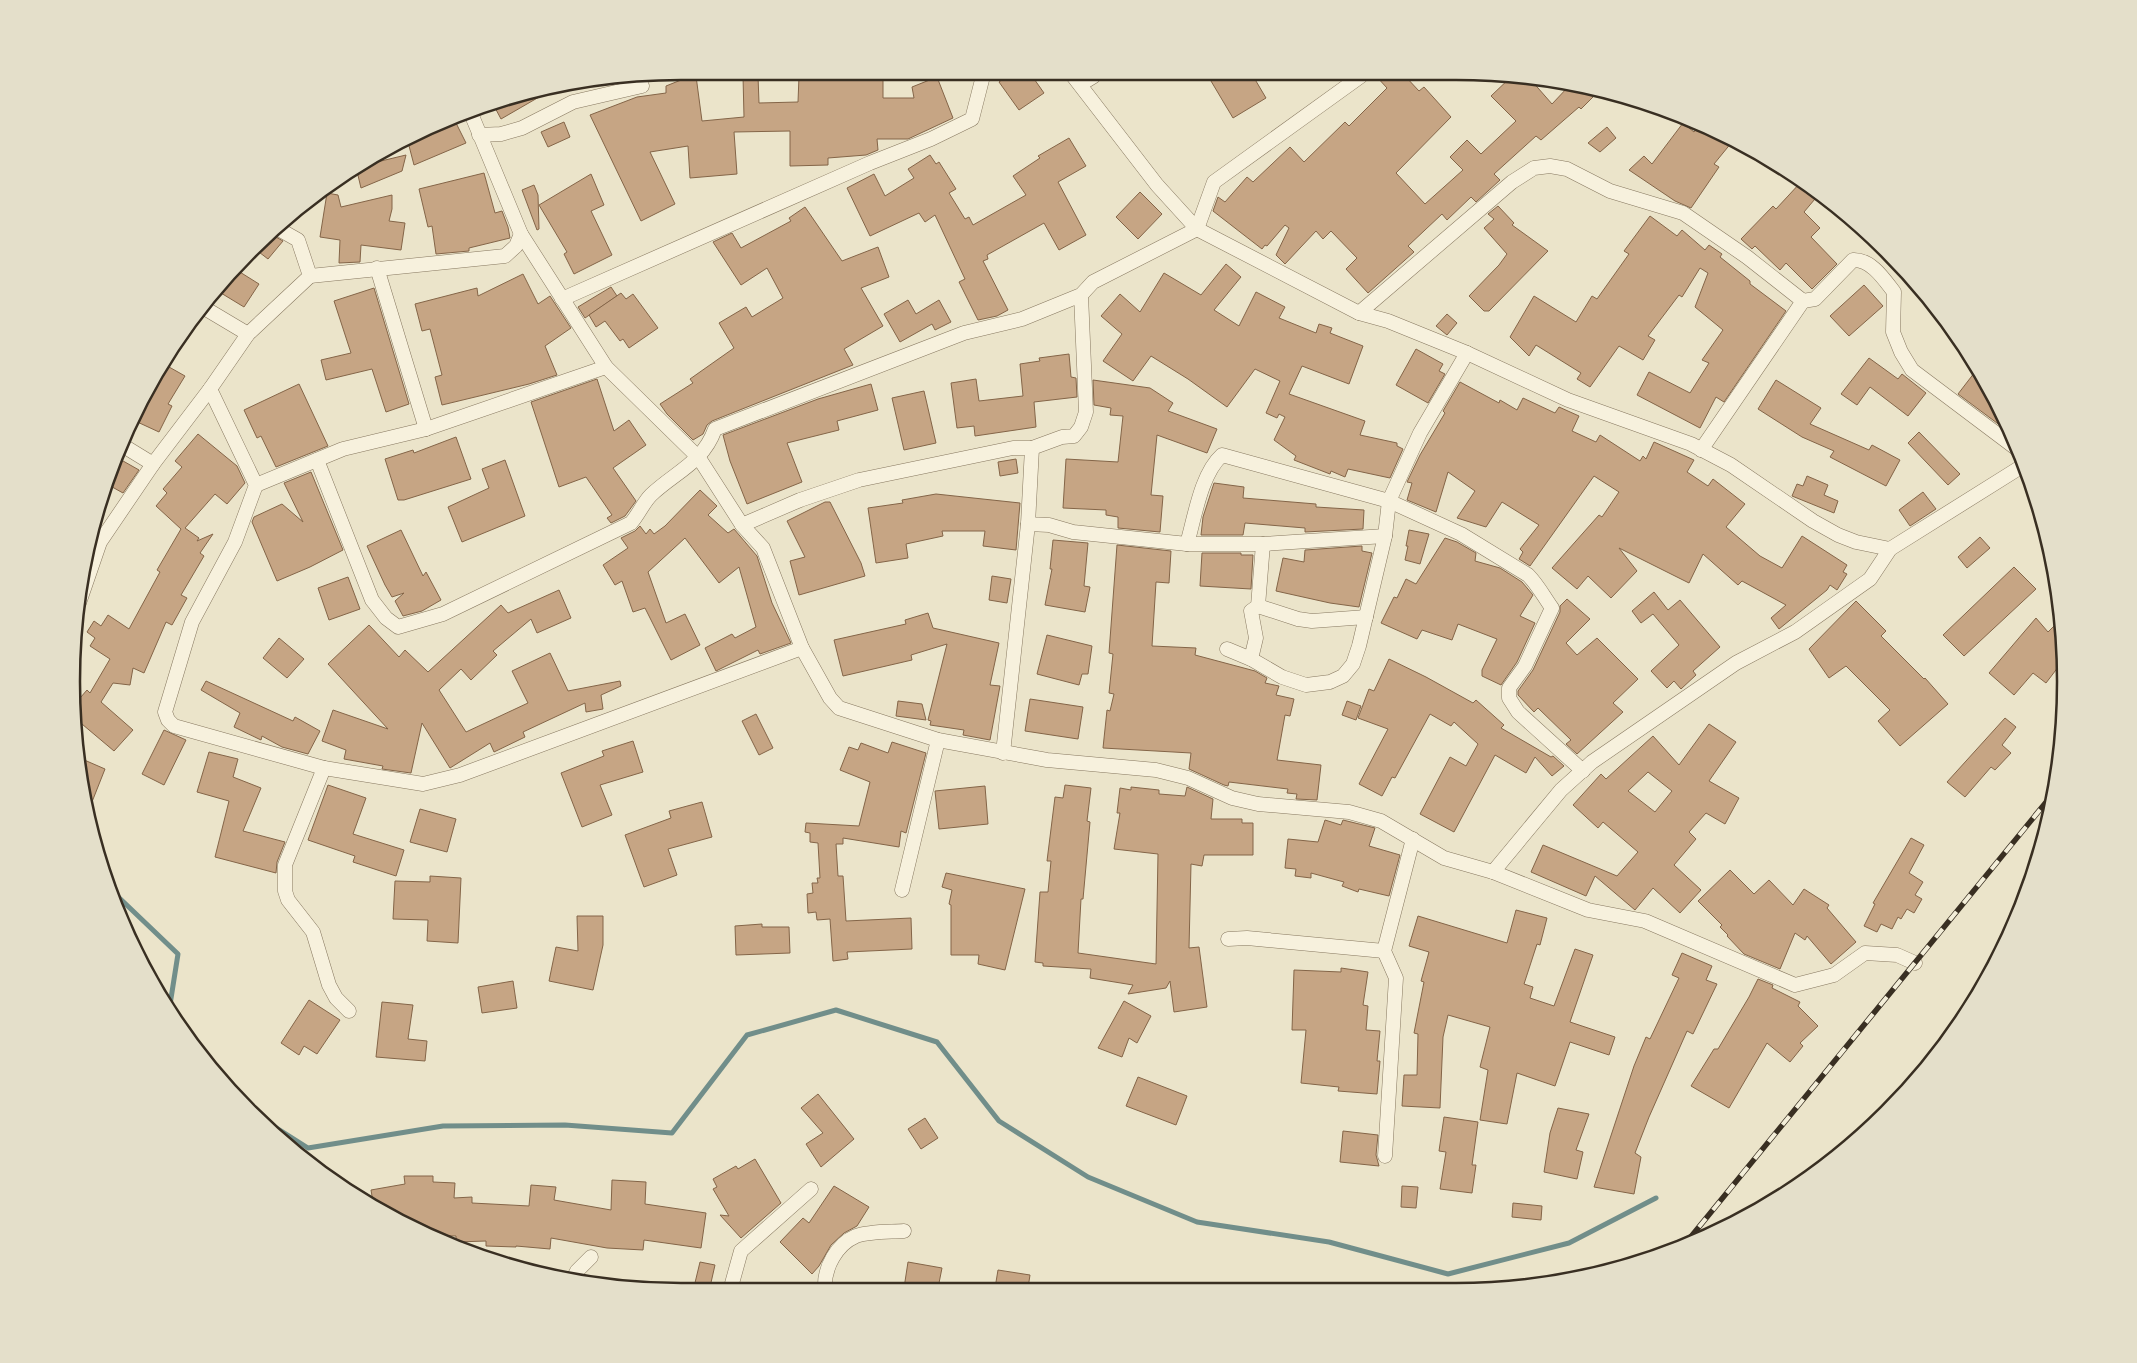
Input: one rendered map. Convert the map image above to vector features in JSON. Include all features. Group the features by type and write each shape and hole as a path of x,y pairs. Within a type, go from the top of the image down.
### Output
{"street":[{"path":"562,298 861,166 931,139 972,119 982,89 983,80"},
{"path":"1077,80 1158,185 1197,229 1359,312 1388,321 1467,353 1568,400 1691,444 1730,466 1812,521 1838,535 1856,542 1890,549"},
{"path":"317,460 372,600 386,618 398,627 443,614 631,524 640,513 644,502 652,494 699,458 714,429 964,333 1022,319 1081,295 1093,282 1197,229 1214,182 1355,80"},
{"path":"479,135 501,134 522,128 573,102 642,86"},
{"path":"473,118 521,234 606,367 699,458 742,525 763,548 802,648 825,690 839,708 938,740 1047,760 1156,770 1188,778 1232,798 1258,804 1349,812 1381,821 1444,858 1493,872 1588,910 1645,921 1795,985 1834,975 1865,953 1897,956 1915,963"},
{"path":"1359,312 1512,182 1534,168 1550,166 1568,169 1610,191 1683,213 1746,257 1803,301"},
{"path":"283,231 298,240 310,276"},
{"path":"92,566 100,542 153,464 210,389 248,334 310,276 505,256 516,246 521,234"},
{"path":"1701,450 1803,301 1815,299 1853,260 1860,260 1870,265 1894,292 1893,332 1900,352 1912,370 2007,441"},
{"path":"377,268 426,429"},
{"path":"742,525 800,500 859,480 1013,448 1032,448 1074,436 1081,427 1086,412 1081,295"},
{"path":"208,310 248,334"},
{"path":"1227,649 1251,659 1282,677 1306,685 1330,682 1344,676 1353,664 1366,617 1385,536 1389,501 1420,433 1467,353"},
{"path":"256,485 343,449 426,429 606,367"},
{"path":"210,389 256,485 235,542 192,622 165,712 168,720 174,726 324,768 423,784 445,780 802,648"},
{"path":"1003,753 1028,524 1032,448"},
{"path":"127,449 153,464"},
{"path":"1187,544 1206,478 1213,463 1222,455 1389,501 1461,534 1528,575 1538,584 1541,593 1552,608 1525,666 1509,688 1509,698 1518,712 1583,771"},
{"path":"1493,872 1561,790 1583,771 1676,703 1736,663 1795,632 1870,579 1890,549 2018,469"},
{"path":"1028,524 1049,525 1073,532 1187,544 1263,544 1385,536"},
{"path":"1251,659 1256,638 1251,611 1258,606 1263,544"},
{"path":"1258,606 1298,619 1312,621 1366,617"},
{"path":"902,890 938,740"},
{"path":"324,768 285,865 285,891 288,900 313,932 329,985 336,998 349,1011"},
{"path":"1385,1156 1396,978 1384,951 1413,839"},
{"path":"1228,939 1247,938 1384,951"},
{"path":"731,1283 741,1251 811,1189"},
{"path":"825,1283 830,1264 840,1247 857,1236 904,1231"},
{"path":"577,1273 591,1257"}],"building":[{"path":"681,80 697,80 702,121 744,117 743,80 758,80 759,103 798,102 799,80 883,80 883,98 914,98 912,87 930,80 938,80 953,118 908,139 877,139 878,150 866,155 828,158 828,165 790,166 790,131 734,132 737,174 690,178 688,146 650,152 675,204 641,221 590,115 637,97 666,93 666,86"},
{"path":"1002,80 1035,80 1044,93 1019,110 999,82"},
{"path":"1210,80 1255,80 1266,98 1233,118"},
{"path":"1380,80 1409,80 1419,91 1424,87 1451,117 1396,173 1425,204 1463,170 1450,157 1467,140 1481,154 1516,121 1491,96 1506,82 1536,85 1552,104 1565,91 1594,96 1581,109 1579,107 1541,140 1536,136 1494,174 1500,180 1476,202 1471,197 1447,220 1442,214 1408,246 1414,252 1368,293 1346,269 1357,258 1331,231 1323,239 1316,231 1285,264 1276,255 1289,228 1285,225 1267,246 1265,245 1262,249 1213,211 1218,197 1225,202 1247,177 1253,182 1290,147 1304,162 1345,122 1349,126 1387,88"},
{"path":"538,97 501,119 496,109"},
{"path":"564,122 570,137 548,147 541,132"},
{"path":"456,124 466,143 414,165 409,145"},
{"path":"1682,124 1694,132 1695,130 1729,146 1714,164 1719,167 1691,208 1675,201 1629,170 1644,156 1652,164"},
{"path":"1607,127 1616,138 1600,152 1588,143"},
{"path":"1069,138 1086,166 1058,182 1086,235 1059,250 1044,223 987,255 988,259 983,261 1008,310 997,316 978,320 959,282 965,279 935,215 925,222 919,213 870,236 847,188 874,174 885,196 914,178 908,169 930,155 936,164 939,162 956,189 949,193 965,219 969,217 973,225 1026,195 1013,176 1040,158 1038,156"},
{"path":"406,155 402,171 361,188 358,175 381,161"},
{"path":"484,173 495,213 502,211 510,238 469,248 469,251 436,254 432,226 428,227 419,189"},
{"path":"591,174 604,205 591,211 612,255 574,274 564,254 567,252 539,205"},
{"path":"534,185 538,195 539,229 537,230 522,190"},
{"path":"1797,186 1815,199 1804,212 1820,228 1811,237 1837,264 1812,289 1786,263 1780,270 1755,246 1752,249 1741,239 1773,206 1776,209"},
{"path":"1140,192 1162,214 1138,239 1116,217"},
{"path":"330,193 338,195 341,207 392,195 392,209 389,221 405,223 401,250 361,245 360,262 339,263 340,240 320,237 327,196"},
{"path":"1498,206 1514,223 1512,225 1548,251 1489,311 1484,311 1469,296 1507,254 1484,228 1494,219 1488,214"},
{"path":"805,207 842,261 878,247 889,277 861,288 883,326 844,349 853,365 712,421 707,425 703,434 693,440 667,414 660,404 693,383 690,379 734,348 719,323 746,307 752,317 783,298 767,268 741,285 713,242 732,233 741,248 791,221 789,218"},
{"path":"1650,216 1677,236 1682,230 1705,250 1709,245 1722,254 1720,257 1750,281 1750,284 1786,311 1724,402 1716,397 1700,428 1637,395 1649,372 1690,393 1709,363 1702,360 1723,330 1695,307 1708,273 1700,268 1682,297 1679,295 1648,336 1655,340 1643,360 1619,346 1590,387 1577,379 1581,373 1536,345 1529,356 1510,337 1534,296 1576,322 1592,296 1597,299 1629,254 1624,251"},
{"path":"276,237 283,241 268,259 260,253"},
{"path":"1226,264 1241,277 1214,310 1239,326 1256,292 1285,307 1279,318 1316,333 1319,324 1332,328 1330,333 1363,346 1349,384 1302,366 1289,394 1365,421 1360,435 1397,443 1397,446 1403,449 1390,478 1348,469 1345,477 1331,471 1330,474 1294,460 1296,456 1274,440 1285,417 1279,414 1277,418 1266,413 1280,381 1255,369 1227,407 1188,379 1151,356 1133,381 1103,361 1122,334 1101,316 1120,294 1140,312 1164,273 1201,295"},
{"path":"241,273 259,284 244,307 222,294"},
{"path":"523,274 538,304 550,296 571,328 545,346 557,375 529,384 442,405 435,377 442,375 430,329 422,331 415,304 477,288 478,296"},
{"path":"1864,285 1883,306 1849,336 1830,316"},
{"path":"611,287 617,296 585,318 578,307"},
{"path":"374,288 409,404 386,412 372,369 326,380 321,360 351,353 334,301"},
{"path":"621,293 626,299 633,294 658,328 629,348 623,339 620,341 605,321 596,327 589,315"},
{"path":"908,300 916,314 939,300 951,322 935,330 932,324 900,342 884,314"},
{"path":"1447,314 1457,323 1447,335 1436,326"},
{"path":"1416,349 1443,364 1439,371 1445,374 1428,403 1396,385"},
{"path":"1069,354 1071,377 1076,378 1077,397 1034,402 1036,427 975,436 974,426 957,428 951,383 976,379 979,401 1023,396 1020,364 1040,361 1039,358"},
{"path":"1869,358 1898,379 1902,374 1926,393 1908,416 1870,387 1857,405 1841,394"},
{"path":"169,367 185,376 168,404 172,406 159,432 139,423"},
{"path":"1973,375 1999,425 1958,394"},
{"path":"597,379 614,431 629,420 646,445 613,468 636,501 625,516 611,523 607,518 612,515 586,477 559,487 531,402"},
{"path":"1093,380 1150,388 1173,403 1168,411 1217,429 1207,453 1157,435 1151,495 1163,496 1160,532 1118,528 1118,517 1106,515 1106,510 1063,508 1066,459 1118,462 1123,416 1110,415 1111,408 1094,405"},
{"path":"1776,380 1821,408 1810,424 1869,450 1872,445 1900,460 1886,486 1830,457 1834,451 1802,437 1758,409"},
{"path":"1460,382 1499,403 1500,400 1517,410 1523,398 1555,413 1559,407 1579,416 1572,431 1596,442 1600,435 1640,461 1643,456 1646,459 1654,442 1694,460 1687,472 1708,486 1713,479 1745,504 1726,527 1760,556 1782,568 1802,536 1847,565 1843,572 1847,574 1837,590 1830,585 1827,590 1779,629 1771,618 1786,605 1742,581 1738,585 1703,554 1689,583 1619,548 1637,571 1611,598 1588,576 1577,589 1552,568 1599,515 1602,517 1619,492 1594,476 1530,566 1519,559 1523,552 1520,549 1539,525 1502,502 1486,527 1457,518 1475,491 1448,472 1436,512 1407,500 1412,483 1407,482"},
{"path":"299,384 328,446 276,467 261,436 257,438 244,410"},
{"path":"871,384 878,410 837,421 839,430 787,443 802,482 747,504 730,461 723,435 818,399"},
{"path":"924,391 936,443 904,450 892,398"},
{"path":"1919,432 1960,474 1948,485 1908,443"},
{"path":"198,434 237,466 245,483 227,504 215,494 185,528 199,538 197,541 213,534 200,553 204,556 181,595 187,598 172,625 166,622 144,673 133,668 130,685 113,683 101,702 133,730 114,751 81,723 80,698 87,690 90,693 110,659 90,646 95,638 87,632 94,621 101,626 108,615 129,629 160,572 157,570 181,529 156,506 167,493 163,489 182,467 175,461"},
{"path":"456,437 471,479 404,500 398,500 385,459 413,450 414,453"},
{"path":"1016,459 1018,473 1000,476 998,462"},
{"path":"505,460 525,516 462,542 448,507 489,488 482,469"},
{"path":"122,461 139,470 123,493 112,487"},
{"path":"311,472 343,550 277,581 252,522 254,517 282,504 303,522 284,483"},
{"path":"1807,476 1828,485 1824,495 1838,501 1834,513 1792,496 1797,484 1803,486"},
{"path":"1214,483 1244,487 1243,498 1316,504 1316,507 1364,510 1363,529 1305,532 1305,528 1245,523 1243,535 1201,535 1203,517"},
{"path":"700,490 717,506 708,515 728,533 734,529 757,556 772,603 791,643 760,654 758,650 716,671 705,648 732,634 735,638 756,627 739,567 719,583 685,538 648,572 666,623 685,614 700,645 671,660 645,608 633,612 622,581 615,585 603,565 628,548 621,538 635,531 640,526 646,534 650,529 654,534 665,526"},
{"path":"1923,492 1936,509 1910,526 1899,510"},
{"path":"936,494 1020,503 1016,550 983,546 985,531 942,531 943,536 906,544 908,558 876,563 868,508 903,503 902,500"},
{"path":"825,502 830,502 861,563 865,576 799,595 790,561 805,557 787,521"},
{"path":"401,530 423,576 426,572 441,600 422,611 403,616 395,601 404,593 392,597 367,546"},
{"path":"1409,530 1429,534 1420,564 1405,560"},
{"path":"1980,537 1990,548 1967,568 1958,557"},
{"path":"1445,538 1457,542 1476,553 1475,561 1500,568 1522,582 1533,595 1520,616 1535,623 1517,662 1501,685 1482,676 1482,670 1497,639 1458,624 1452,640 1422,630 1417,639 1381,623 1394,597 1397,598 1406,579 1416,584"},
{"path":"1053,540 1088,543 1084,586 1090,587 1085,612 1045,605 1052,569 1050,569"},
{"path":"1117,545 1171,551 1169,583 1156,582 1152,646 1196,648 1195,655 1255,671 1267,678 1265,683 1279,686 1276,695 1294,699 1290,716 1285,715 1277,760 1321,765 1317,800 1296,799 1297,794 1287,793 1288,789 1229,782 1228,786 1224,785 1189,769 1191,753 1103,748 1107,710 1110,711 1114,694 1109,693 1113,654 1109,653"},
{"path":"1362,546 1362,551 1372,553 1359,607 1330,603 1276,591 1283,558 1304,562 1305,550"},
{"path":"1202,553 1241,553 1241,555 1253,555 1251,589 1200,586"},
{"path":"2014,567 2036,589 1964,656 1943,635"},
{"path":"992,576 1011,579 1007,603 989,600"},
{"path":"348,577 360,609 329,620 318,588"},
{"path":"559,590 571,618 537,633 531,619 493,651 497,655 471,680 461,669 439,690 466,732 528,703 512,671 550,653 568,691 620,681 621,686 601,695 603,709 586,712 585,703 523,732 525,737 494,752 490,743 450,768 422,723 411,773 382,769 383,766 344,759 346,750 322,741 333,710 388,729 328,664 369,625 399,657 405,650 428,672 501,605 508,613"},
{"path":"1654,592 1668,610 1680,600 1720,647 1693,671 1696,675 1681,689 1674,681 1667,688 1651,671 1679,645 1653,614 1641,623 1632,611"},
{"path":"1567,599 1590,619 1566,643 1577,655 1597,638 1638,679 1613,703 1623,712 1577,754 1566,744 1571,740 1538,708 1534,712 1518,695 1518,691 1533,670 1560,612 1560,606"},
{"path":"1856,601 1886,631 1881,636 1925,678 1948,704 1900,746 1878,721 1890,710 1846,666 1829,678 1809,649"},
{"path":"928,613 933,628 999,643 990,685 1000,686 990,740 963,735 964,730 930,725 931,721 928,720 947,644 911,655 912,660 843,676 834,640 906,624 905,620"},
{"path":"2036,618 2048,632 2054,626 2057,669 2046,683 2033,673 2014,695 1989,673"},
{"path":"1047,635 1092,646 1088,674 1082,674 1079,685 1037,674"},
{"path":"279,638 304,659 287,678 263,658"},
{"path":"1389,659 1473,703 1476,700 1504,725 1501,728 1551,757 1553,756 1564,766 1552,776 1535,757 1526,773 1495,755 1454,832 1420,814 1450,757 1466,766 1478,744 1454,722 1451,726 1430,714 1395,778 1392,777 1382,796 1359,784 1388,729 1358,718 1369,689 1374,691"},
{"path":"206,681 293,721 295,717 320,731 308,754 282,747 262,736 261,740 234,727 240,713 201,690"},
{"path":"1030,699 1083,707 1078,739 1025,731"},
{"path":"898,701 922,704 926,720 896,716"},
{"path":"1347,701 1361,706 1356,720 1342,715"},
{"path":"756,714 773,748 759,755 742,721"},
{"path":"2005,718 2016,727 2002,745 2011,753 1995,770 1991,767 1965,797 1947,782"},
{"path":"1709,724 1736,742 1709,781 1739,798 1725,824 1706,813 1689,832 1696,839 1674,865 1701,890 1680,913 1653,888 1635,910 1595,876 1586,896 1531,872 1543,845 1617,876 1638,852 1603,822 1598,828 1573,805 1601,774 1606,779 1653,736 1679,765","holes":["1648,772 1672,791 1655,812 1628,791"]},
{"path":"164,730 186,740 164,785 142,774"},
{"path":"633,741 643,772 600,785 612,815 582,827 561,773 604,756 602,751"},
{"path":"892,742 926,753 906,833 901,831 899,847 843,838 843,844 836,844 838,876 843,876 846,921 911,918 912,949 847,952 848,959 833,961 830,919 817,920 816,912 808,913 807,894 813,893 812,883 818,883 817,878 820,878 818,843 810,842 810,833 805,832 806,823 859,826 870,782 840,770 849,747 858,750 861,743 888,753"},
{"path":"209,752 238,759 233,777 261,788 243,831 285,842 277,862 276,873 215,857 229,801 197,792"},
{"path":"85,760 105,769 92,801"},
{"path":"328,785 366,798 353,834 404,850 396,876 353,862 355,856 308,840"},
{"path":"1065,785 1091,788 1087,821 1090,822 1083,899 1081,899 1078,953 1156,964 1158,854 1114,849 1120,813 1117,813 1120,788 1131,790 1131,787 1159,790 1159,794 1185,796 1187,787 1213,799 1211,819 1242,819 1242,823 1253,823 1253,855 1204,855 1202,866 1191,864 1189,948 1199,947 1207,1007 1174,1012 1170,981 1166,988 1128,994 1133,985 1090,978 1091,969 1043,966 1043,963 1035,962 1040,892 1048,892 1051,861 1047,861 1055,797 1063,798"},
{"path":"985,786 988,824 939,829 935,791"},
{"path":"702,802 712,837 668,849 677,875 644,887 625,835 671,818 669,811"},
{"path":"420,809 456,819 447,852 410,842"},
{"path":"1325,820 1341,825 1343,820 1375,828 1369,846 1400,855 1389,896 1359,889 1358,892 1342,886 1344,882 1311,873 1311,878 1295,876 1296,869 1285,868 1288,839 1318,842"},
{"path":"1911,838 1924,845 1909,873 1923,882 1915,895 1922,899 1914,913 1907,909 1901,919 1898,917 1892,929 1881,924 1877,932 1864,926 1875,904 1873,903"},
{"path":"1730,870 1754,894 1769,880 1793,905 1804,889 1829,905 1827,908 1856,942 1831,964 1807,936 1805,940 1795,933 1780,969 1744,954 1720,927 1722,925 1698,901"},
{"path":"946,873 1025,889 1005,970 978,964 979,955 951,955 951,905 949,904 952,890 942,887"},
{"path":"430,876 461,878 458,943 427,941 428,920 393,919 395,881 430,882"},
{"path":"1516,910 1547,918 1540,945 1537,944 1524,984 1533,987 1530,998 1554,1006 1575,949 1593,955 1570,1022 1615,1037 1609,1055 1570,1042 1555,1086 1517,1073 1507,1124 1480,1120 1488,1070 1480,1067 1490,1027 1448,1015 1443,1037 1440,1108 1402,1106 1404,1075 1417,1075 1418,1034 1414,1033 1424,982 1421,981 1429,952 1409,946 1418,916 1507,943"},
{"path":"577,916 603,916 603,945 593,990 549,981 556,947 578,951"},
{"path":"762,924 762,927 789,927 790,953 736,955 735,926"},
{"path":"1682,953 1712,966 1706,980 1717,984 1693,1034 1687,1031 1649,1117 1635,1153 1641,1157 1634,1194 1594,1187 1634,1066 1646,1037 1650,1039 1679,978 1672,975"},
{"path":"1341,968 1368,972 1363,1005 1368,1006 1366,1030 1380,1031 1377,1061 1380,1061 1377,1094 1338,1091 1339,1087 1301,1083 1306,1030 1292,1030 1294,970 1341,972"},
{"path":"1758,979 1773,985 1772,988 1800,1002 1798,1006 1818,1026 1800,1043 1803,1046 1790,1062 1767,1043 1729,1108 1691,1086 1714,1049 1718,1049"},
{"path":"513,981 517,1008 482,1013 478,987"},
{"path":"309,1000 340,1020 317,1054 304,1046 299,1055 281,1043"},
{"path":"1124,1001 1151,1016 1137,1043 1129,1038 1122,1057 1098,1048"},
{"path":"382,1002 413,1005 408,1039 427,1041 425,1061 376,1057"},
{"path":"1138,1077 1187,1096 1176,1125 1126,1106"},
{"path":"818,1094 854,1139 821,1167 806,1144 823,1133 801,1108"},
{"path":"1558,1108 1589,1114 1576,1150 1583,1152 1577,1179 1544,1172 1550,1133"},
{"path":"1444,1117 1478,1122 1472,1165 1476,1165 1472,1193 1440,1189 1446,1152 1439,1151"},
{"path":"925,1118 938,1138 921,1149 908,1129"},
{"path":"1343,1131 1378,1135 1376,1155 1379,1166 1340,1162"},
{"path":"755,1159 781,1203 741,1238 720,1215 729,1216 713,1189 717,1187 713,1179 736,1166 738,1169"},
{"path":"404,1176 433,1176 433,1182 455,1183 454,1198 472,1197 472,1203 529,1206 531,1185 556,1187 554,1200 611,1210 612,1180 646,1182 645,1204 706,1213 701,1248 644,1240 643,1250 607,1248 551,1238 550,1249 486,1246 486,1241 464,1242 456,1239 456,1236 448,1236 415,1221 372,1197 371,1190 405,1184"},
{"path":"834,1186 869,1207 857,1226 844,1233 831,1245 812,1274 780,1242 803,1218 809,1223"},
{"path":"1402,1186 1418,1187 1416,1208 1401,1207"},
{"path":"1513,1203 1542,1206 1541,1220 1512,1217"},
{"path":"700,1262 715,1265 711,1283 695,1283"},
{"path":"908,1262 942,1268 939,1283 905,1283"},
{"path":"998,1270 1030,1275 1029,1283 996,1283"}],"waterway":[{"path":"121,900 178,954 171,999"},
{"path":"283,1132 308,1148 443,1126 565,1125 672,1133 747,1035 836,1010 937,1042 999,1121 1088,1177 1197,1222 1329,1242 1448,1274 1569,1243 1656,1198"}],"railway":[{"path":"1693,1234 2044,805"}]}
